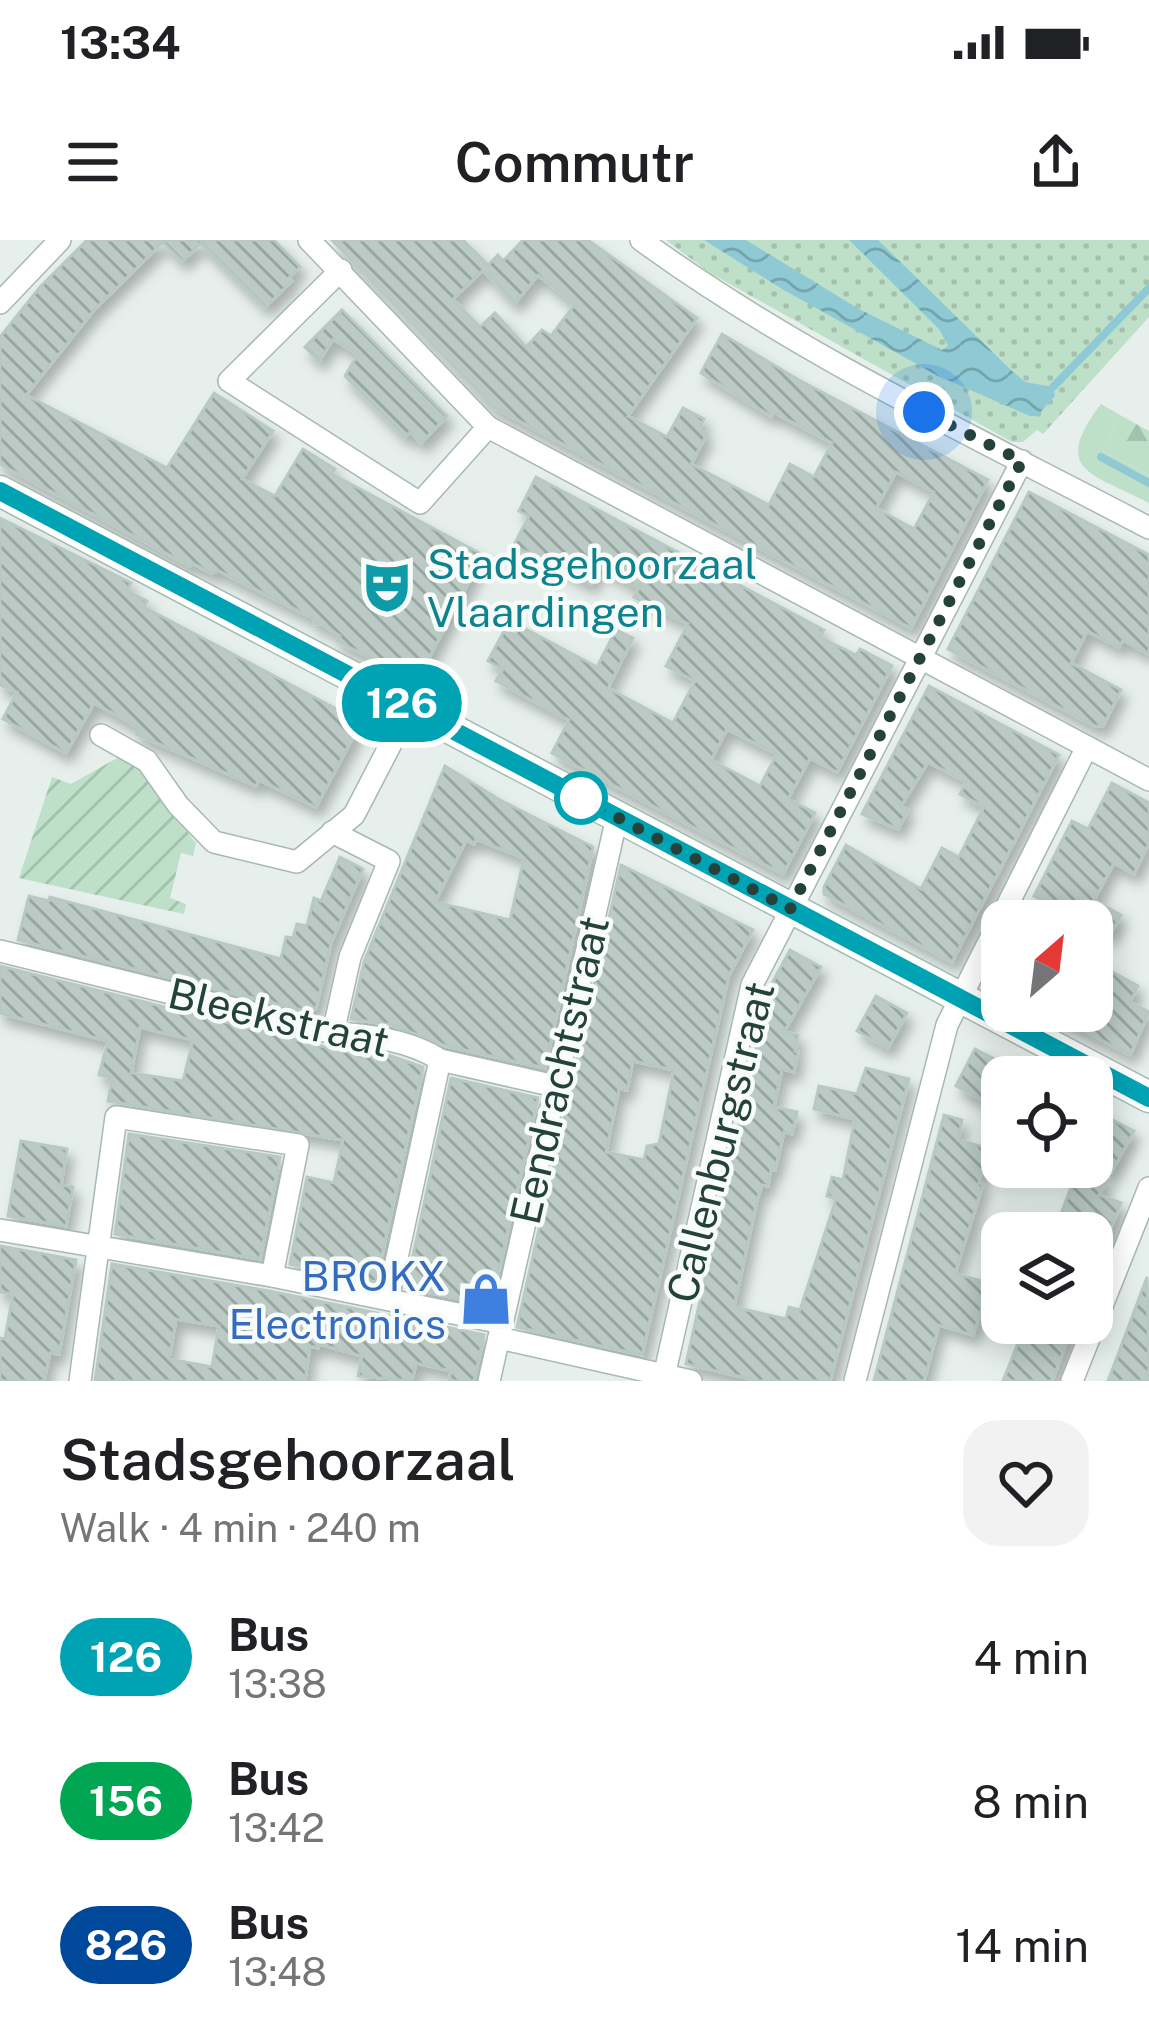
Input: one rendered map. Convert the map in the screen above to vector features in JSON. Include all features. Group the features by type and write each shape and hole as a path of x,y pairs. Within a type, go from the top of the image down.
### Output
{"street":[{"path":"0,303 60,240"},
{"path":"309,240 488,427 1149,780"},
{"path":"640,240 785,336 1149,527"},
{"path":"340,270 230,381 420,503 488,427"},
{"name":"Callenburgstraat","path":"664,1378 752,985 1022,461"},
{"path":"0,491 1149,1097"},
{"path":"100,735 147,761 178,806 214,842 297,862 354,815 410,707"},
{"path":"855,1381 946,1025 1087,747"},
{"name":"Eendrachtstraat","path":"489,1381 617,818"},
{"path":"332,832 389,861 350,957 333,1033"},
{"name":"Bleekstraat","path":"0,951 333,1033 427,1051 440,1060 555,1086"},
{"path":"388,1299 440,1060"},
{"path":"80,1381 116,1117 298,1145 272,1276"},
{"path":"1072,1381 1149,1188"},
{"path":"0,1230 388,1299 664,1378 691,1381"}],"green space":[{"path":"666,240 1149,240 1149,317 1043,434 1037,430 1023,442 1012,442 710,273"},
{"path":"1101,404 1120,415 1103,451 1149,475 1149,503 1095,476 1079,457 1086,426"},
{"path":"1120,415 1149,431 1149,475 1103,451"},
{"path":"119,757 152,783 196,843 193,856 181,853 170,898 186,904 184,914 19,878 52,777 71,784"}],"water":[{"path":"704,240 746,240 859,309 942,350 948,346 939,329 849,240 878,240 1011,370 1025,382 1053,387 1055,396 1037,416 1030,416 938,376"}],"building":[{"path":"87,240 274,240 300,267 265,307 201,243 182,261 163,242 94,310 26,395 167,468 214,393 273,431 242,479 275,496 303,449 335,469 332,474 483,555 421,673 410,668 406,676 337,641 340,636 315,624 313,618 219,571 190,566 0,464 0,337 40,287"},
{"path":"332,240 463,240 488,265 498,255 503,261 523,240 588,240 697,318 628,416 667,437 683,408 704,419 699,430 707,434 691,464 769,505 790,464 814,477 832,443 773,412 771,416 701,373 722,334 988,480 911,628 493,407","holes":["483,270 515,303 538,275 575,304 551,336 542,330 526,347 495,313 480,327 453,299","896,472 934,492 914,529 876,508"]},
{"path":"342,310 447,416 421,443 410,432 405,437 345,376 358,354 333,339 319,361 305,347"},
{"path":"536,477 824,630 820,637 856,655 860,649 892,666 837,772 810,758 788,799 815,813 783,874 552,753 569,720 496,681 503,669 488,661 505,629 515,635 520,626 597,667 616,630 633,638 608,688 673,723 695,681 666,666 688,624 634,597 639,588 600,567 591,584 513,547 529,516 519,511","holes":["727,729 777,754 760,786 711,760"]},
{"path":"1029,492 1149,555 1149,654 1123,640 1119,647 1087,631 1071,663 1121,690 1103,726 948,649"},
{"path":"0,518 131,583 127,591 147,601 144,607 361,722 316,807 136,734 140,728 94,703 66,753 3,719 17,692 0,685"},
{"path":"929,686 1059,755 952,962 824,894 824,887 846,845 921,889 942,848 959,857 984,807 960,794 966,782 928,762 901,806 908,810 898,829 862,814"},
{"path":"445,766 593,847 545,1068 446,1046 392,1025 351,1019 364,962","holes":["476,839 524,858 510,920 435,902 466,840 474,844"]},
{"path":"1112,783 1149,803 1149,843 1134,874 1114,863 1094,900 1034,896 1072,821 1088,829"},
{"path":"340,857 363,869 331,943 316,1008 310,1012 18,940 29,896 49,901 50,897 281,959 286,937 293,938 297,924 307,926 314,898 321,901"},
{"path":"621,865 753,930 729,975 642,1355 517,1327","holes":["633,1061 674,1070 659,1144 647,1146 644,1160 606,1152 619,1089 627,1090"]},
{"path":"790,950 821,967 784,1032 798,1035 798,1052 794,1072 782,1069 774,1107 797,1112 792,1134 784,1132 775,1170 771,1169 768,1186 762,1185 757,1200 734,1307 786,1319 789,1307 800,1310 836,1199 827,1196 832,1177 843,1180 855,1119 814,1109 819,1086 857,1094 866,1068 909,1079 830,1381 759,1381 686,1364 770,987"},
{"path":"0,966 329,1048 385,1054 423,1067 376,1282 290,1264 307,1177 334,1183 343,1140 108,1101 112,1078 99,1075 108,1041 0,1013","holes":["140,1027 193,1040 183,1081 131,1073"]},
{"path":"1113,972 1138,986 1130,1002 1149,1012 1130,1055 1086,1032 1113,1032"},
{"path":"876,996 907,1013 888,1048 857,1031"},
{"path":"975,1049 988,1056 981,1056 981,1100 956,1086"},
{"path":"451,1078 538,1098 491,1305 406,1288"},
{"path":"944,1115 962,1120 958,1140 981,1146 982,1188 955,1274 981,1281 981,1311 973,1335 939,1325 924,1381 874,1381"},
{"path":"1113,1120 1134,1131 1113,1169"},
{"path":"129,1134 280,1157 260,1259 115,1234"},
{"path":"21,1141 67,1149 61,1185 73,1187 66,1226 8,1216"},
{"path":"1071,1188 1103,1188 1099,1195 1121,1203 1113,1223 1113,1212 1062,1212"},
{"path":"0,1246 76,1260 59,1354 50,1353 44,1381 0,1381 0,1338 5,1339 13,1294 0,1292"},
{"path":"112,1264 484,1335 474,1381 449,1381 451,1371 416,1363 412,1381 358,1376 362,1356 319,1344 318,1348 310,1346 305,1381 95,1381","holes":["176,1319 219,1326 212,1367 169,1359"]},
{"path":"1147,1277 1149,1381 1108,1381 1125,1336"},
{"path":"1018,1344 1066,1344 1052,1381 1003,1381"}],"waterway":[{"path":"1053,387 1149,288"},
{"path":"1101,457 1149,483"}],"bus line":[{"name":"126","path":"0,491 1149,1098"}],"place":[{"name":"Stadsgehoorzaal Vlaardingen","path":"387,587"},
{"name":"BROKX Electronics","path":"486,1299"}],"route":[{"path":"581,798 790,909 1022,461 924,412"}]}
